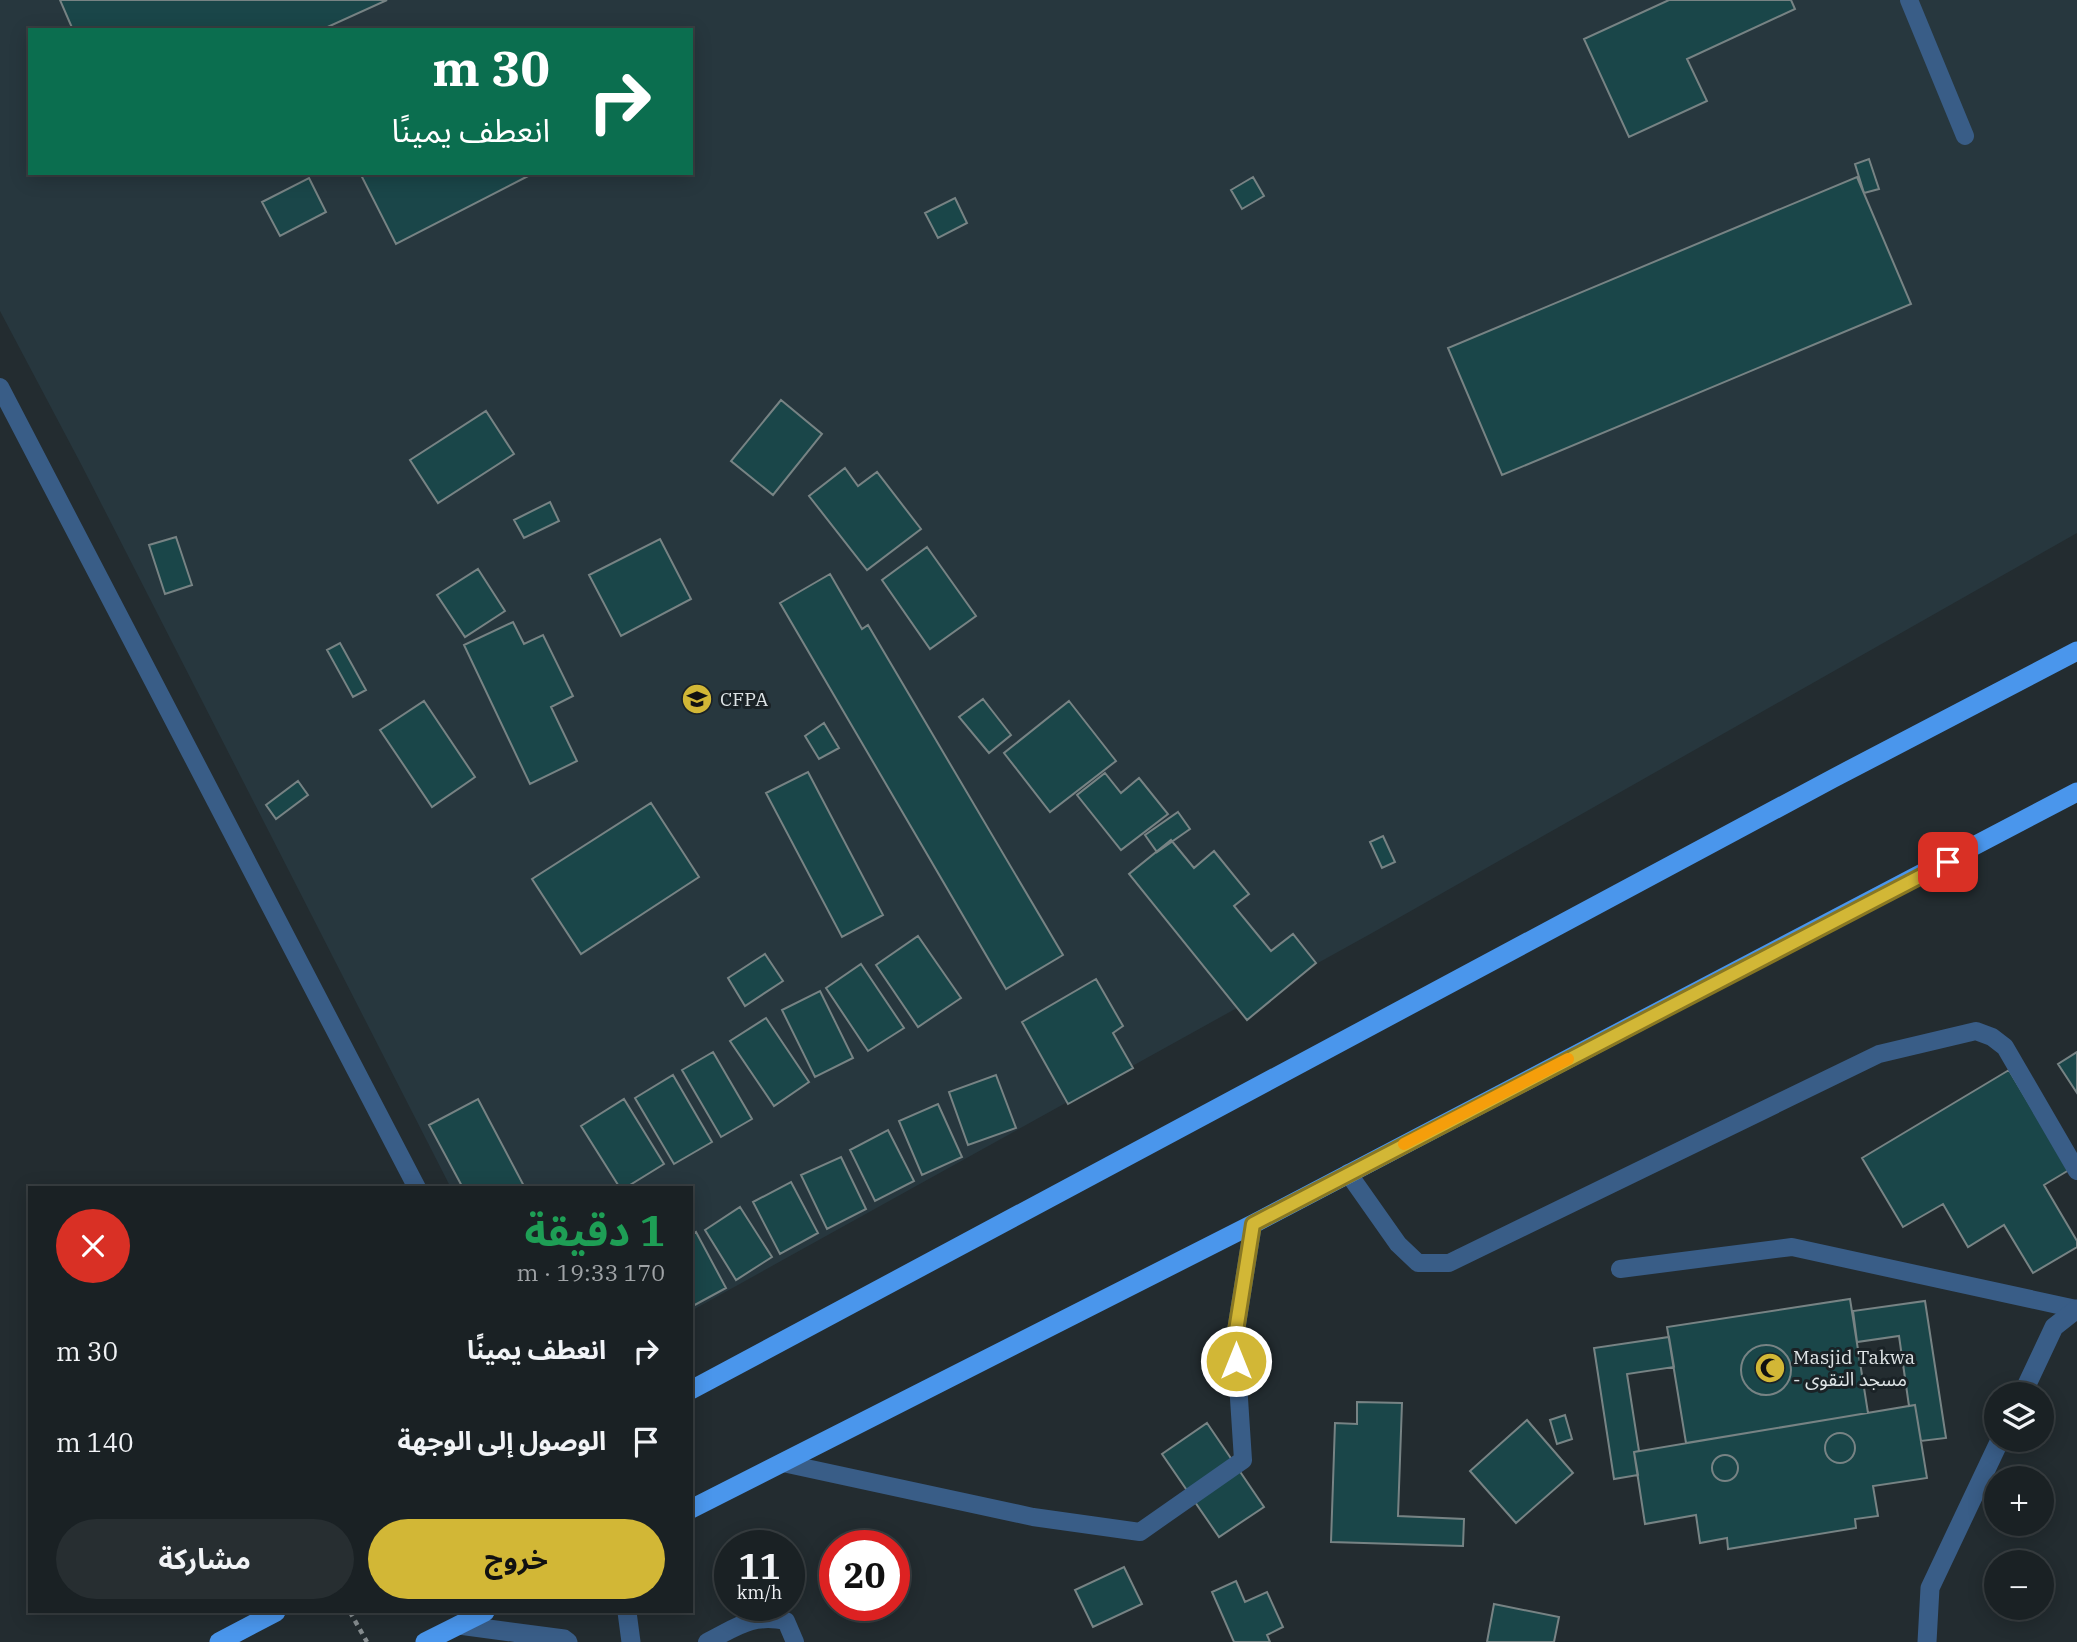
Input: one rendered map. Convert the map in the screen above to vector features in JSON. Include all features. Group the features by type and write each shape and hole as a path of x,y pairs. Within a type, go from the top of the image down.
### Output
{"highway":[{"path":"693,1389 1820,785 2077,651"},
{"path":"693,1508 1253,1224 2077,792"},
{"path":"219,1642 274,1613"},
{"path":"425,1642 483,1613"}],"street":[{"path":"2028,1382 2054,1327 2076,1309"},
{"path":"1927,1642 1930,1588 1994,1452"},
{"path":"627,1613 631,1642"},
{"path":"459,1625 568,1642"}],"lane":[{"path":"1909,0 1965,136"},
{"path":"0,387 416,1186"},
{"path":"1348,1173 1398,1244 1418,1263 1449,1263 1879,1054 1976,1031 1992,1037 2005,1047 2077,1171"},
{"path":"783,1463 1033,1517 1140,1532 1243,1460 1235,1337 1253,1224"},
{"path":"1620,1269 1792,1247 2076,1309"},
{"path":"707,1642 752,1619 769,1618 786,1621 795,1642"}],"path":[{"path":"351,1613 367,1642"}],"shaded area":[{"path":"0,0 2077,0 2077,533 1372,933 693,1310 693,1186 450,1186 0,311"}],"building":[{"path":"60,0 387,0 325,28 72,28"},
{"path":"1669,0 1791,0 1795,9 1687,59 1707,101 1629,137 1584,39"},
{"path":"1869,159 1879,189 1864,193 1855,164"},
{"path":"361,175 530,175 396,244"},
{"path":"1253,177 1264,196 1242,209 1231,190"},
{"path":"1857,177 1911,304 1502,475 1448,348"},
{"path":"309,178 326,212 280,236 262,202"},
{"path":"955,198 967,223 938,238 925,213"},
{"path":"781,400 822,434 773,495 731,461"},
{"path":"486,411 514,454 438,503 410,460"},
{"path":"845,468 858,486 877,472 921,529 867,570 809,496"},
{"path":"550,502 559,521 524,538 514,520"},
{"path":"176,537 192,585 165,594 149,545"},
{"path":"660,539 691,599 621,636 589,575"},
{"path":"927,547 976,616 930,649 882,580"},
{"path":"478,569 505,611 465,637 437,595"},
{"path":"830,574 862,629 868,625 1063,955 1006,989 780,603"},
{"path":"513,622 524,644 543,635 573,696 551,707 577,761 530,784 464,645"},
{"path":"340,643 366,690 353,697 327,650"},
{"path":"983,699 1011,735 989,753 959,717"},
{"path":"424,701 475,777 432,807 380,730"},
{"path":"1069,701 1116,761 1050,812 1004,753"},
{"path":"824,723 839,748 819,759 805,736"},
{"path":"808,772 883,915 842,937 766,793"},
{"path":"1105,773 1121,793 1139,778 1168,814 1121,850 1077,795"},
{"path":"298,781 308,795 276,819 266,805"},
{"path":"651,803 699,877 581,954 532,879"},
{"path":"1178,812 1190,829 1157,852 1145,835"},
{"path":"1383,836 1395,862 1382,868 1370,842"},
{"path":"1171,840 1194,868 1214,851 1249,894 1234,906 1271,951 1293,934 1316,963 1247,1020 1129,874"},
{"path":"918,936 961,998 918,1027 876,965"},
{"path":"765,954 783,981 745,1006 728,978"},
{"path":"861,964 904,1028 868,1051 826,988"},
{"path":"1096,979 1123,1026 1113,1033 1133,1068 1068,1104 1022,1022"},
{"path":"820,991 853,1058 815,1077 782,1010"},
{"path":"766,1018 809,1082 774,1106 730,1041"},
{"path":"713,1052 752,1119 721,1137 682,1070"},
{"path":"2077,1052 2077,1093 2058,1064"},
{"path":"2009,1070 2069,1170 2044,1185 2077,1241 2077,1247 2033,1273 2004,1225 1968,1247 1943,1204 1903,1227 1862,1158"},
{"path":"673,1075 712,1142 674,1164 635,1098"},
{"path":"996,1075 1016,1128 968,1145 949,1092"},
{"path":"478,1099 524,1186 462,1186 429,1125"},
{"path":"624,1099 664,1164 628,1186 619,1186 581,1126"},
{"path":"938,1104 962,1157 922,1175 899,1121"},
{"path":"888,1130 914,1181 875,1201 850,1150"},
{"path":"841,1157 866,1209 827,1229 801,1175"},
{"path":"791,1182 818,1233 780,1254 753,1202"},
{"path":"740,1207 772,1257 736,1280 705,1230"},
{"path":"696,1232 726,1288 693,1306 693,1234"},
{"path":"1850,1299 1868,1413 1686,1443 1667,1327"},
{"path":"1925,1301 1946,1438 1921,1441 1915,1405 1909,1406 1899,1336 1857,1342 1853,1311"},
{"path":"1669,1337 1674,1367 1627,1374 1639,1451 1634,1452 1638,1475 1614,1479 1594,1348"},
{"path":"1766,1345 1784,1352 1791,1370 1784,1388 1766,1395 1748,1388 1741,1370 1748,1352"},
{"path":"1357,1402 1402,1403 1398,1516 1464,1519 1463,1546 1331,1542 1335,1423 1357,1424"},
{"path":"1915,1405 1927,1478 1873,1486 1878,1516 1855,1519 1856,1528 1728,1549 1727,1538 1700,1543 1696,1515 1645,1524 1634,1452"},
{"path":"1565,1415 1572,1439 1557,1444 1550,1420"},
{"path":"1527,1420 1573,1473 1516,1523 1470,1471"},
{"path":"1207,1423 1264,1507 1219,1537 1162,1454"},
{"path":"1840,1433 1851,1437 1855,1448 1851,1459 1840,1463 1829,1459 1825,1448 1829,1437"},
{"path":"1725,1455 1734,1459 1738,1468 1734,1477 1725,1481 1716,1477 1712,1468 1716,1459"},
{"path":"1124,1567 1142,1604 1093,1627 1075,1590"},
{"path":"1236,1581 1245,1602 1267,1592 1283,1627 1267,1635 1270,1642 1234,1642 1212,1592"},
{"path":"1494,1604 1559,1617 1554,1642 1487,1642"}],"slow traffic":[{"path":"1404,1144 1568,1059"}],"place":[{"name":"CFPA","path":"697,699"},
{"name":"Masjid Takwa - مسجد التقوى","path":"1770,1368"}],"route":[{"path":"1236,1361 1235,1337 1253,1224 1948,862"}]}
